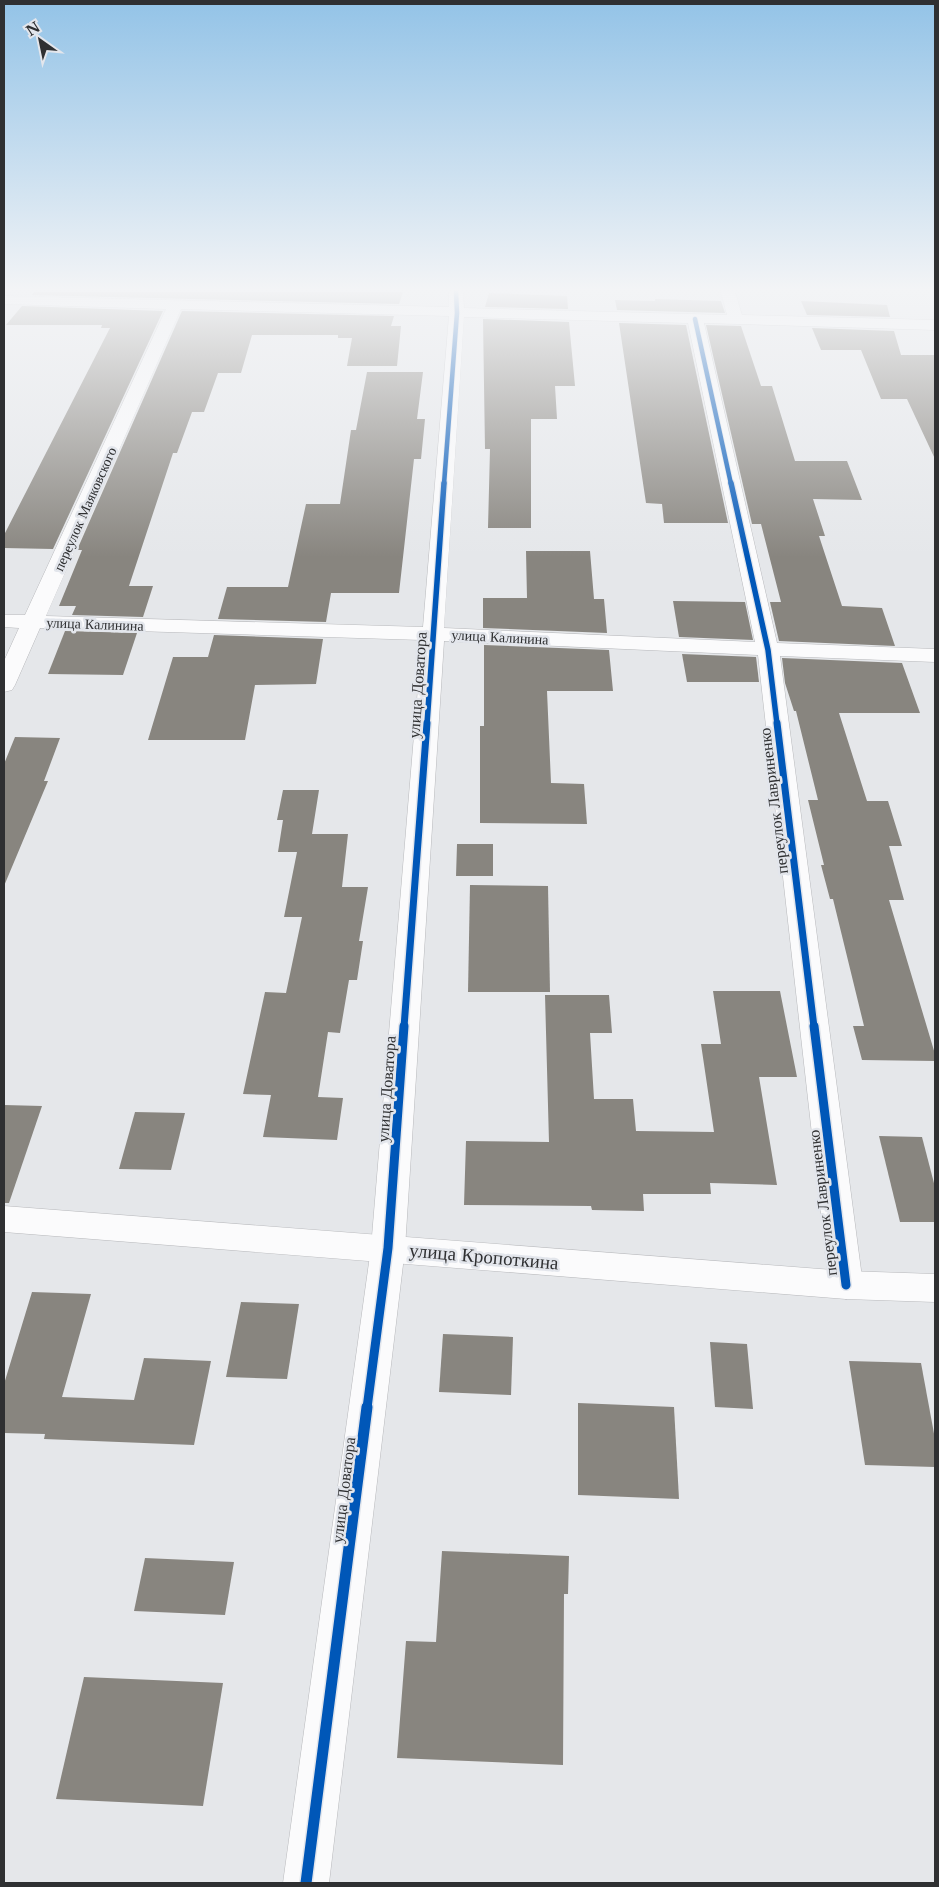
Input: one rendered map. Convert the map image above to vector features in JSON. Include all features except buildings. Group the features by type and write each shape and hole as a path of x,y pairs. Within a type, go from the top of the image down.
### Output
{"street":[{"name":"переулок Маяковского","path":"4,685 142,380"},
{"name":"улица Доватора","path":"306,1883 388,1248 452,380"},
{"name":"переулок Лавриненко","path":"708,380 768,650 846,1285"},
{"name":"улица Калинина","path":"4,621 434,634 935,656"},
{"name":"улица Кропоткина","path":"4,1219 846,1285 935,1288"}],"cycle path":[{"path":"306,1883 388,1248 452,380"},
{"path":"708,380 768,650 846,1285"}]}
